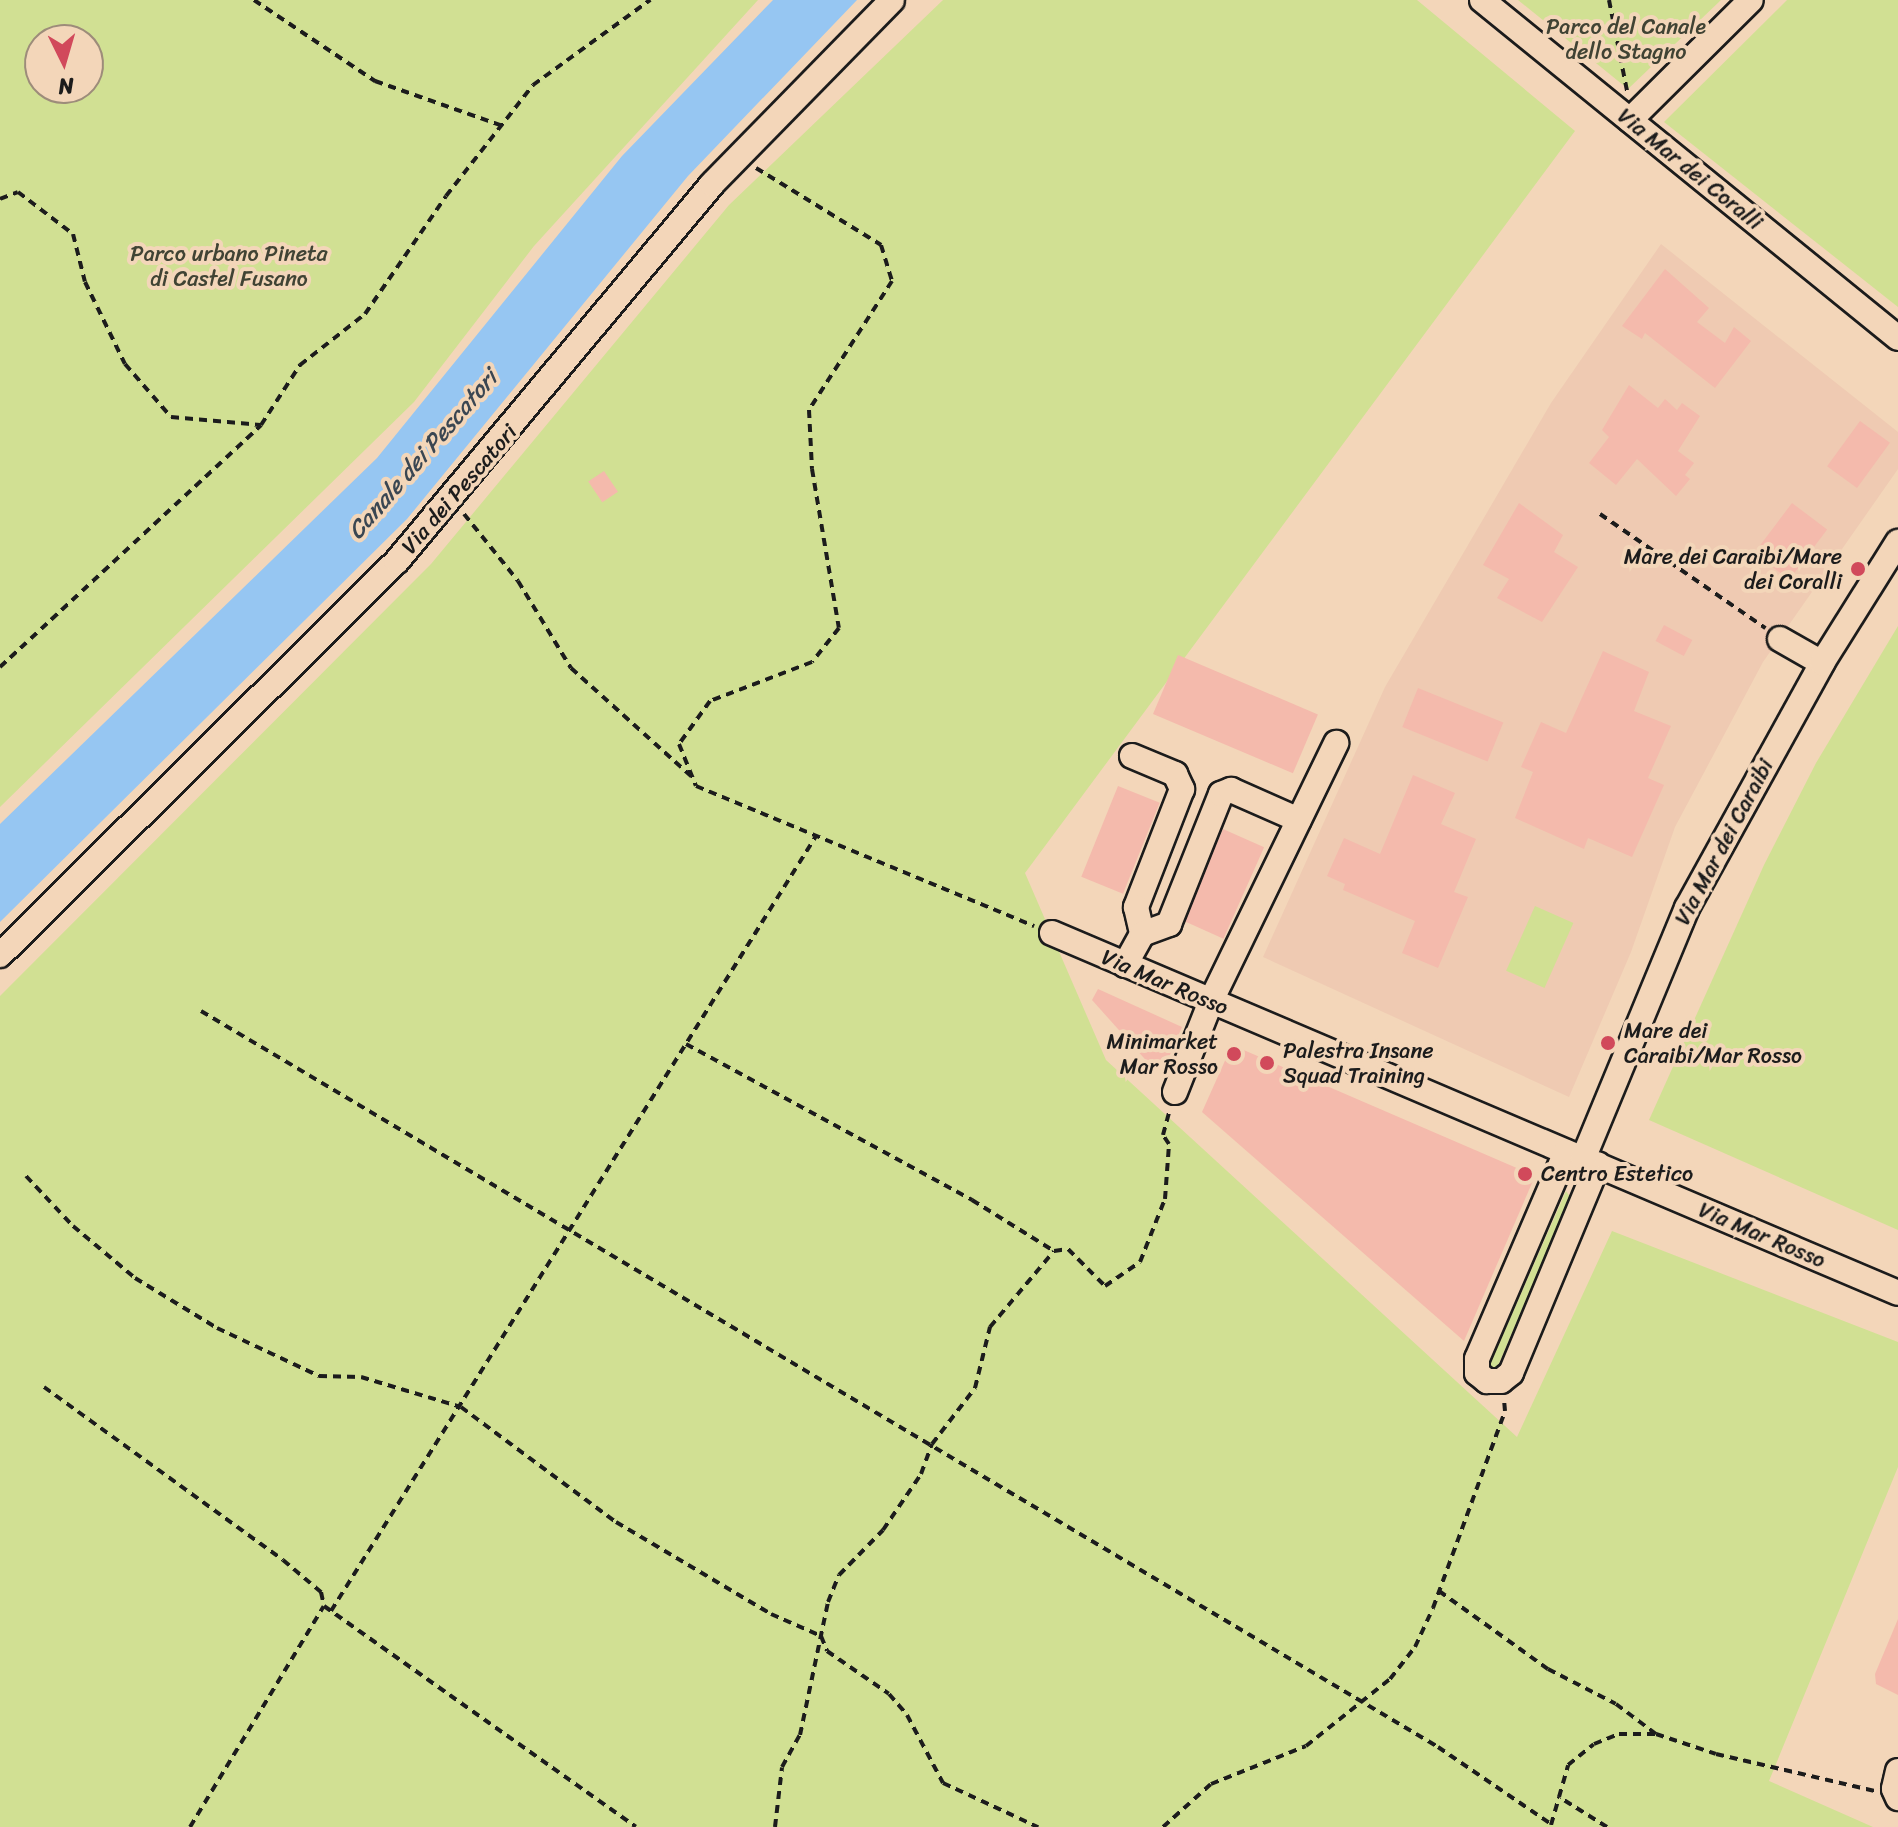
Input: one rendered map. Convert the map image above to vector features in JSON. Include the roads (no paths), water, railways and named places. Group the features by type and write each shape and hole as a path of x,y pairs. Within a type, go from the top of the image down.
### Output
{"street":[{"name":"Via dei Pescatori","path":"0,955 356,604 452,500 736,156 892,0"},
{"name":"Via Mar dei Coralli","path":"1482,0 1898,338"},
{"path":"1631,118 1751,0"},
{"name":"Via Mar dei Caraibi","path":"1582,1158 1477,1359 1481,1377 1501,1381 1511,1373 1582,1158 1682,919 1822,663 1898,542"},
{"path":"1780,639 1822,663"},
{"path":"1175,1092 1211,1001 1336,743"},
{"path":"1132,756 1175,774 1182,789 1136,907 1142,934"},
{"path":"1125,965 1142,934 1169,924 1221,794 1231,790 1299,820"},
{"name":"Via Mar Rosso","path":"1052,933 1898,1293"}],"water":[{"name":"Canale dei Pescatori","path":"773,0 857,0 688,176 407,519 0,922 0,824 377,458 622,156"}],"place":[{"name":"Mare dei Caraibi/Mare dei Coralli","path":"1858,569"},
{"name":"Mare dei Caraibi/Mar Rosso","path":"1608,1043"},
{"name":"Minimarket Mar Rosso","path":"1234,1054"},
{"name":"Palestra Insane Squad Training","path":"1267,1063"},
{"name":"Centro Estetico","path":"1525,1174"}],"park label":[{"name":"Parco del Canale dello Stagno","path":"1626,38"},
{"name":"Parco urbano Pineta di Castel Fusano","path":"229,266"}]}
